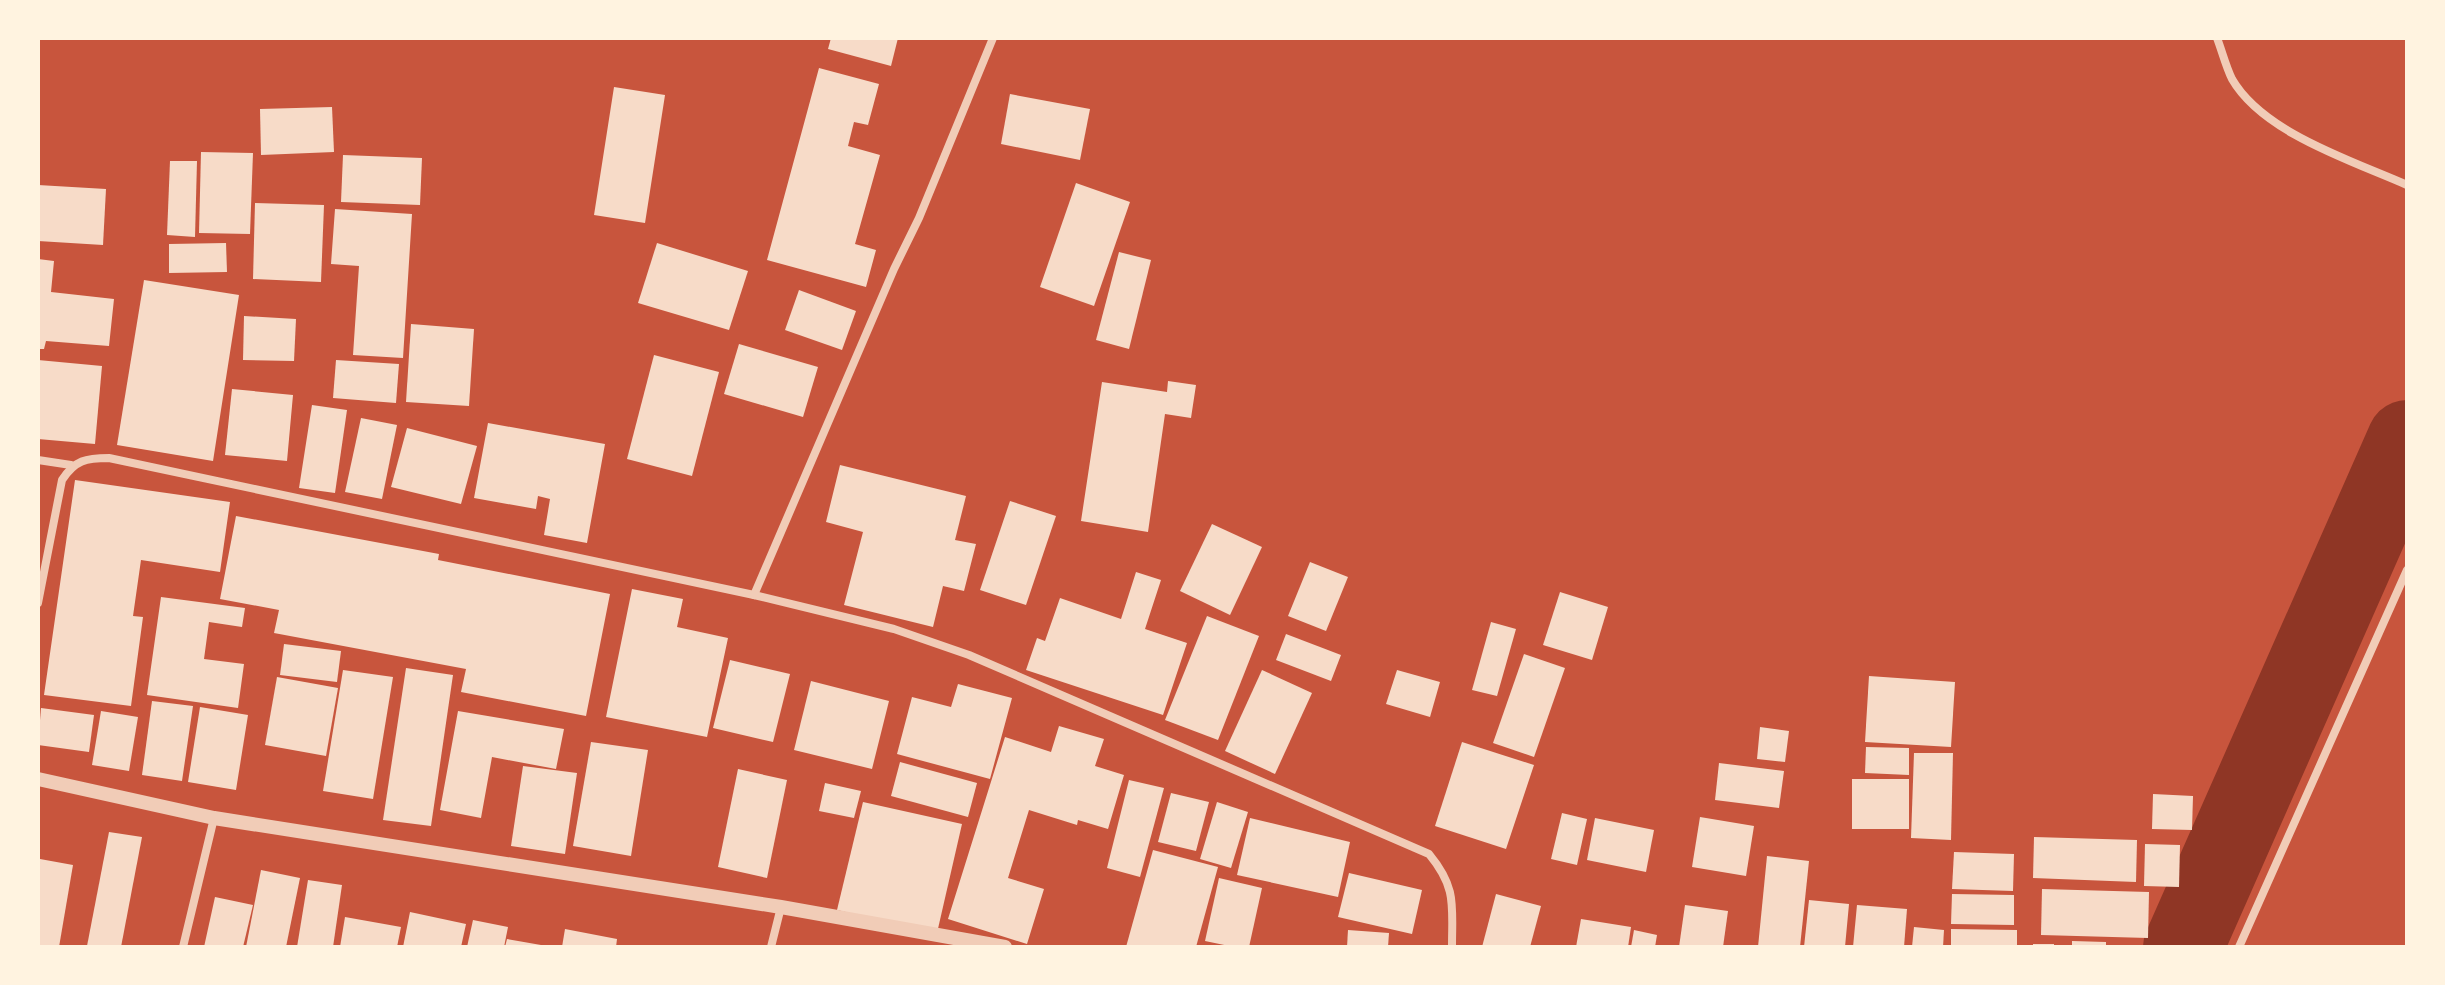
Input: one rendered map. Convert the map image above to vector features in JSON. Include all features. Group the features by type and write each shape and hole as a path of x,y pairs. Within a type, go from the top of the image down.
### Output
{"street":[{"path":"754,595 894,269 919,218 993,38"},
{"path":"2217,38 2232,79 2247,98 2272,120 2298,136 2407,185"},
{"path":"38,603 62,480 71,465 85,458 109,458 754,595 894,629 969,655 1429,854 1447,878 1451,892 1452,947"},
{"path":"38,460 71,465"},
{"path":"2239,947 2407,570"},
{"path":"38,779 214,818 781,907 1005,947"},
{"path":"183,947 214,818"},
{"path":"771,947 781,907"}],"building":[{"path":"831,38 898,38 891,66 828,49"},
{"path":"819,68 879,84 868,125 854,122 848,146 880,155 855,244 876,250 866,287 767,260"},
{"path":"614,87 665,95 645,223 594,215"},
{"path":"1010,94 1090,109 1080,160 1001,144"},
{"path":"332,107 334,152 261,155 260,109"},
{"path":"201,152 253,153 250,234 199,233"},
{"path":"343,155 422,158 420,205 341,202"},
{"path":"170,161 197,161 195,237 167,235"},
{"path":"1076,183 1130,202 1094,306 1040,287"},
{"path":"38,185 106,189 103,245 38,241"},
{"path":"255,203 324,205 321,282 253,279"},
{"path":"335,209 412,214 403,358 353,355 359,266 331,264"},
{"path":"226,243 227,272 169,273 169,244"},
{"path":"657,243 748,271 729,330 638,303"},
{"path":"1119,252 1151,260 1129,349 1096,340"},
{"path":"38,259 54,261 51,292 114,299 109,346 46,341 44,349 38,349"},
{"path":"144,280 239,295 213,461 117,445"},
{"path":"799,290 856,311 842,350 785,330"},
{"path":"244,316 296,319 294,361 243,360"},
{"path":"411,324 474,329 469,406 406,402"},
{"path":"739,344 818,367 803,417 724,394"},
{"path":"654,355 719,372 692,476 627,459"},
{"path":"38,360 102,366 95,444 38,439"},
{"path":"336,360 399,364 396,403 333,398"},
{"path":"1168,381 1196,385 1191,418 1165,414 1148,532 1081,521 1102,382 1167,392"},
{"path":"232,389 293,395 287,461 225,455"},
{"path":"312,405 347,410 335,493 299,488"},
{"path":"361,418 397,425 382,499 345,492"},
{"path":"488,423 605,444 587,543 544,535 550,499 538,496 536,509 474,498"},
{"path":"407,428 477,446 461,504 391,487"},
{"path":"840,465 966,496 955,540 976,544 964,591 943,586 933,627 844,605 863,532 826,522"},
{"path":"75,480 230,502 220,572 141,560 133,616 143,617 131,706 44,695"},
{"path":"1010,501 1056,516 1026,605 980,590"},
{"path":"236,516 439,554 438,560 610,594 586,716 461,692 466,669 274,633 279,610 220,599"},
{"path":"1212,524 1262,547 1230,615 1180,591"},
{"path":"1310,562 1348,577 1326,631 1288,616"},
{"path":"1136,572 1161,580 1145,629 1187,643 1163,715 1026,670 1037,638 1045,641 1060,598 1121,619"},
{"path":"632,589 683,599 677,627 728,638 707,737 606,717"},
{"path":"1560,592 1608,607 1592,660 1543,645"},
{"path":"161,597 245,608 242,627 209,622 204,659 244,664 238,708 147,695"},
{"path":"1207,616 1259,636 1218,740 1165,720"},
{"path":"1491,622 1516,629 1497,696 1472,690"},
{"path":"1286,634 1341,655 1331,681 1276,660"},
{"path":"284,644 341,651 337,682 280,675"},
{"path":"1524,654 1565,668 1534,757 1493,743"},
{"path":"730,660 790,674 773,742 713,728"},
{"path":"406,668 453,675 431,826 383,820"},
{"path":"343,670 393,677 373,799 323,791"},
{"path":"1262,670 1312,693 1275,774 1225,751"},
{"path":"1397,670 1440,682 1430,717 1386,704"},
{"path":"1869,676 1955,682 1951,747 1865,742"},
{"path":"277,677 338,688 326,756 265,745"},
{"path":"811,681 889,701 872,769 794,750"},
{"path":"958,684 1012,698 990,779 897,754 912,697 951,707"},
{"path":"152,701 193,706 182,781 142,775"},
{"path":"200,707 248,715 236,790 188,782"},
{"path":"41,708 94,715 89,752 38,745"},
{"path":"101,711 138,717 129,771 92,765"},
{"path":"458,711 564,729 556,769 492,757 481,818 440,810"},
{"path":"1059,726 1104,739 1095,766 1124,775 1108,829 1078,820 1077,825 1029,810 1008,878 1044,889 1027,944 948,919 1005,737 1051,752"},
{"path":"1760,727 1789,731 1785,762 1757,759"},
{"path":"591,742 648,750 631,856 573,846"},
{"path":"1462,742 1534,765 1506,849 1435,826"},
{"path":"1866,747 1909,748 1909,775 1865,773"},
{"path":"1914,753 1953,753 1951,840 1911,838"},
{"path":"900,762 977,783 968,817 891,796"},
{"path":"1719,763 1784,771 1779,808 1715,800"},
{"path":"523,766 577,773 565,854 511,846"},
{"path":"738,769 787,780 767,878 718,867"},
{"path":"1852,779 1909,779 1909,829 1852,829"},
{"path":"1129,780 1164,788 1140,877 1107,868"},
{"path":"825,783 861,791 854,818 819,811"},
{"path":"1171,793 1209,802 1196,851 1158,842"},
{"path":"2153,794 2193,796 2192,830 2152,829"},
{"path":"863,802 962,824 937,933 837,910"},
{"path":"1217,802 1248,812 1231,868 1200,859"},
{"path":"1562,813 1587,819 1577,865 1551,859"},
{"path":"1700,817 1754,826 1746,876 1692,867"},
{"path":"1250,818 1350,842 1338,897 1237,875"},
{"path":"1595,818 1654,830 1646,872 1587,860"},
{"path":"109,832 142,837 121,947 87,946"},
{"path":"2034,837 2137,840 2136,882 2033,878"},
{"path":"2145,844 2180,845 2179,887 2144,886"},
{"path":"1153,850 1218,867 1196,947 1126,947"},
{"path":"1954,852 2014,854 2013,891 1952,889"},
{"path":"1767,856 1809,861 1800,947 1758,947"},
{"path":"40,859 73,865 59,947 38,947"},
{"path":"261,870 300,878 286,947 246,947"},
{"path":"1349,873 1422,890 1412,934 1338,917"},
{"path":"1219,878 1262,888 1249,947 1205,941"},
{"path":"308,880 342,885 333,947 297,947"},
{"path":"2042,889 2149,892 2148,938 2041,935"},
{"path":"1496,894 1541,906 1530,947 1482,947"},
{"path":"1952,894 2014,895 2014,925 1951,924"},
{"path":"215,897 253,905 243,947 204,947"},
{"path":"1809,900 1849,904 1845,947 1804,947"},
{"path":"1685,905 1728,911 1723,947 1679,947"},
{"path":"1857,905 1907,909 1904,947 1853,947"},
{"path":"410,912 466,924 461,947 403,947"},
{"path":"345,917 401,927 397,947 340,947"},
{"path":"1581,919 1631,927 1628,947 1576,947"},
{"path":"473,920 508,927 504,947 467,947"},
{"path":"1914,927 1944,930 1943,947 1912,947"},
{"path":"565,929 617,939 616,947 562,947"},
{"path":"1951,929 2017,930 2017,947 1951,947"},
{"path":"1348,930 1389,933 1388,947 1347,947"},
{"path":"1634,930 1657,935 1655,947 1631,947"},
{"path":"507,939 541,945 541,947 505,947"},
{"path":"2072,941 2106,942 2106,947 2072,947"},
{"path":"2033,944 2054,944 2054,947 2033,947"}],"waterway":[{"path":"2183,947 2407,440"}]}
